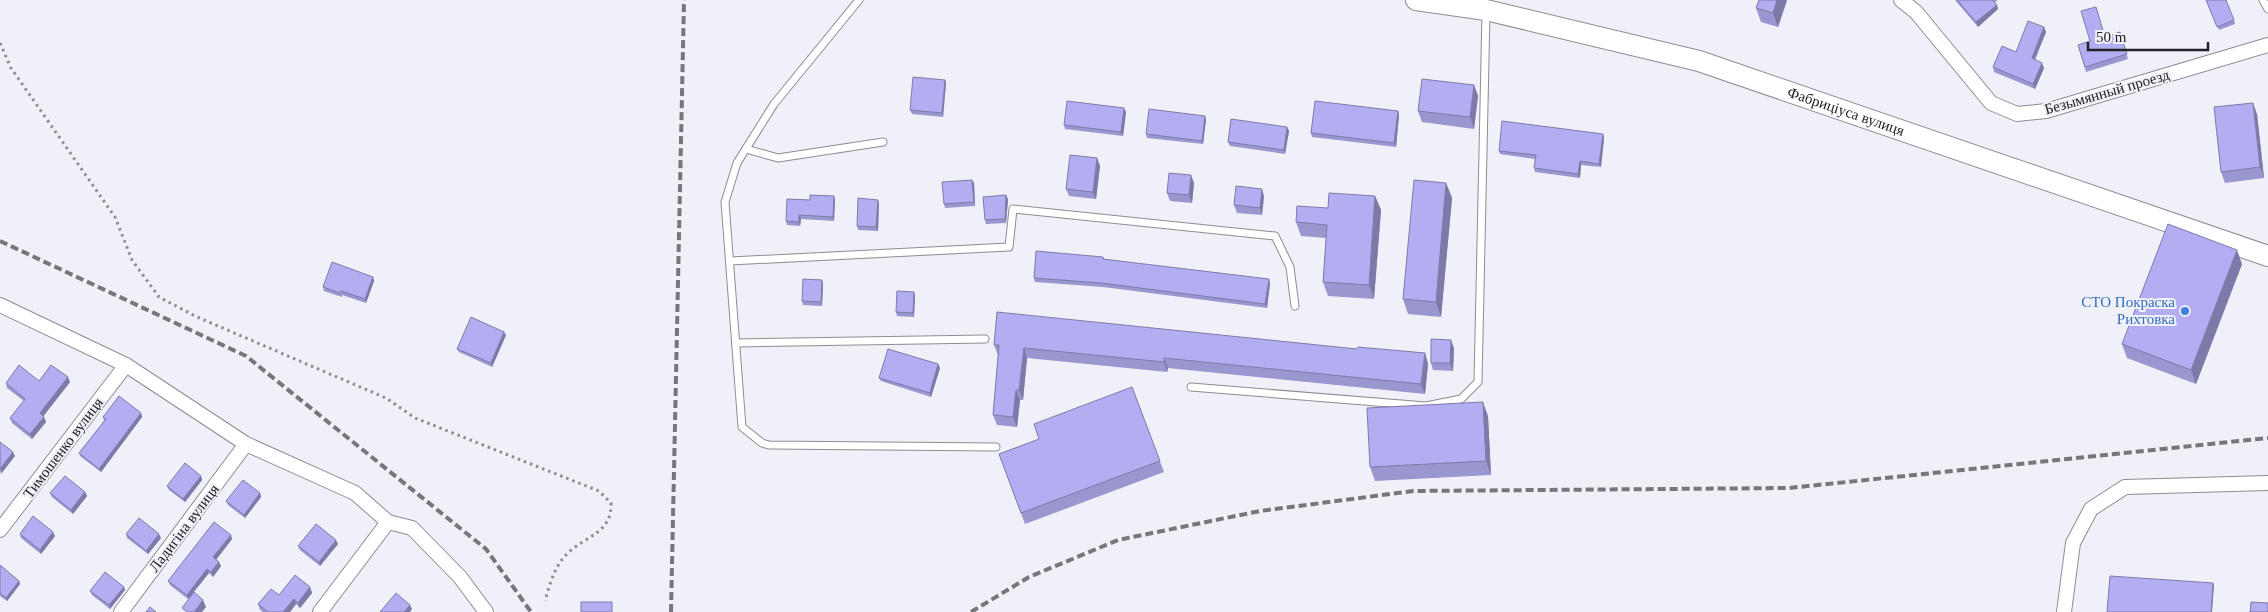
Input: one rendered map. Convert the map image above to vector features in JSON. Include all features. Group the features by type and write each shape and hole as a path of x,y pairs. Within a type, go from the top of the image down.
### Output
{"main road":[{"name":"Фабриціуса вулиця","path":"1416,0 1486,10 1699,61 2268,256"}],"street":[{"name":"Безымянный проезд","path":"1901,0 1916,12 1991,102 2017,114 2046,111 2268,45"},
{"path":"0,305 126,365 246,444 354,493 388,522 412,528 460,577 486,612"},
{"name":"Тимошенко вулиця","path":"0,530 126,365"},
{"name":"Ладигіна вулиця","path":"121,612 246,444"},
{"path":"2064,612 2073,543 2091,509 2124,487 2268,483"},
{"path":"320,612 388,522"}],"lane":[{"path":"859,0 774,104 737,162 725,202 742,427 762,443 769,445 996,447"},
{"path":"2263,0 2268,9"},
{"path":"1191,387 1426,406 1461,399 1478,382 1486,10"},
{"path":"746,149 778,158 883,142"},
{"path":"730,261 1009,247 1013,209 1275,236 1290,267 1296,306"},
{"path":"736,343 985,339"}],"path":[{"path":"0,42 11,68 115,218 132,260 159,297 197,317 386,398 415,418 599,490 611,503 612,515 604,527 567,554 551,577 545,601"}],"building":[{"path":"1759,0 1777,0 1773,13 1756,8"},
{"path":"1957,0 1992,0 1997,5 1976,22"},
{"path":"2206,0 2226,0 2234,20 2217,27"},
{"path":"2096,7 2105,37 2120,32 2127,54 2085,67 2078,45 2090,41 2081,11"},
{"path":"2028,21 2044,27 2032,58 2042,63 2033,84 1993,67 2002,46 2016,52"},
{"path":"913,77 945,80 942,113 910,110"},
{"path":"1422,79 1474,85 1470,117 1418,111"},
{"path":"1067,101 1124,108 1121,132 1064,125"},
{"path":"1315,101 1398,111 1394,143 1311,133"},
{"path":"2253,103 2260,167 2221,172 2214,107"},
{"path":"1149,109 1205,116 1202,141 1146,134"},
{"path":"1231,119 1287,127 1284,150 1228,142"},
{"path":"1502,121 1603,134 1599,164 1580,161 1578,174 1534,168 1536,155 1499,151"},
{"path":"1070,155 1097,158 1093,192 1066,189"},
{"path":"1169,173 1191,175 1189,195 1167,193"},
{"path":"972,180 974,202 944,204 942,182"},
{"path":"1414,180 1446,183 1436,302 1403,299"},
{"path":"1236,186 1262,189 1260,208 1234,205"},
{"path":"1329,193 1375,196 1369,285 1323,282 1327,225 1296,222 1297,206 1328,208"},
{"path":"810,195 834,196 833,217 799,215 799,222 786,221 787,199 810,200"},
{"path":"1006,195 1005,219 985,220 983,197"},
{"path":"858,198 878,200 876,227 857,226"},
{"name":"СТО Покраска Рихтовка","path":"2168,224 2237,250 2191,370 2122,344"},
{"path":"1036,251 1103,257 1103,259 1269,279 1265,304 1101,283 1034,278"},
{"path":"332,262 373,277 365,299 323,287"},
{"path":"803,279 822,280 821,302 802,301"},
{"path":"897,291 914,292 913,313 896,312"},
{"path":"997,312 1357,349 1358,347 1425,353 1421,384 1164,358 1164,362 1024,348 1019,390 1016,390 1013,417 993,415 999,345 994,345"},
{"path":"471,317 504,332 491,363 457,349"},
{"path":"1431,339 1451,340 1450,363 1431,363"},
{"path":"888,349 938,364 930,393 879,378"},
{"path":"19,365 39,381 51,365 68,377 40,413 44,417 30,434 10,418 25,399 6,383"},
{"path":"1132,387 1160,461 1021,513 999,454 1039,439 1034,424"},
{"path":"119,396 141,413 99,469 79,453 106,419 103,417"},
{"path":"1483,402 1486,461 1370,467 1367,408"},
{"path":"0,442 13,452 0,469"},
{"path":"185,463 201,476 183,499 167,486"},
{"path":"65,476 85,492 71,510 50,493"},
{"path":"243,480 260,493 244,515 226,501"},
{"path":"33,516 53,532 40,550 20,534"},
{"path":"139,518 159,534 146,551 126,534"},
{"path":"214,522 231,535 213,557 219,562 211,572 207,569 187,595 168,581"},
{"path":"316,524 336,540 319,562 298,546"},
{"path":"0,565 19,581 6,598 0,593"},
{"path":"105,572 124,587 109,605 90,591"},
{"path":"295,575 310,587 298,603 294,599 283,612 268,612 258,604 271,589 279,595"},
{"path":"2110,576 2213,583 2211,612 2107,612"},
{"path":"194,592 203,600 194,612 187,612 182,608"},
{"path":"396,593 410,605 404,612 380,612"},
{"path":"581,602 612,602 612,612 581,612"},
{"path":"2251,602 2268,603 2268,612 2250,612"},
{"path":"150,607 156,612 146,612"}],"railway":[{"path":"671,612 684,0"},
{"path":"0,241 246,356 486,549 531,612"},
{"path":"971,612 1029,577 1118,540 1260,511 1413,491 1789,488 2268,438"}],"place":[{"name":"СТО Покраска Рихтовка","path":"2185,311"}]}
